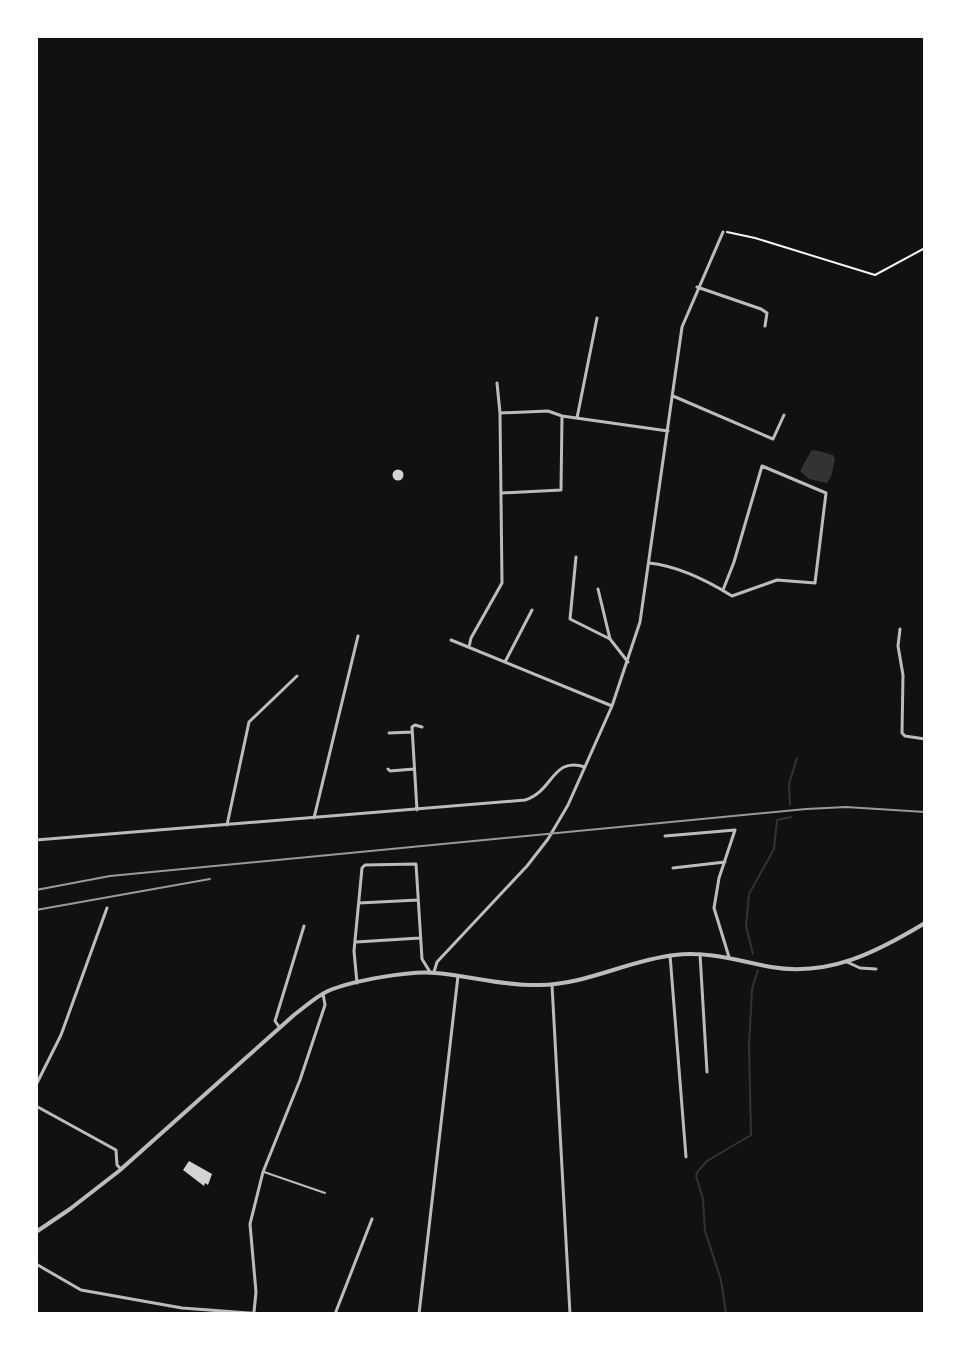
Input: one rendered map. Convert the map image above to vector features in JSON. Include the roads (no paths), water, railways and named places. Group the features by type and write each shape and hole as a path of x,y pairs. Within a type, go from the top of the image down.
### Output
{"street":[{"path":"432,972 437,962 537,853 562,818 612,706 640,622 682,327 723,232"},
{"path":"697,287 761,309 767,313 765,326"},
{"path":"577,418 597,318"},
{"path":"469,647 502,583 497,383"},
{"path":"673,396 773,439 784,415"},
{"path":"500,413 548,411 562,416 668,431"},
{"path":"501,493 561,490 562,416"},
{"path":"649,563 671,568 732,596 777,580 815,583 826,493 762,466 723,590"},
{"path":"576,557 570,619 610,639"},
{"path":"598,589 610,639 628,662"},
{"path":"505,662 532,610"},
{"path":"900,629 902,733 925,739"},
{"path":"314,818 358,636"},
{"path":"451,640 612,706"},
{"path":"227,825 249,722 297,676"},
{"path":"417,810 412,732 413,725 422,727"},
{"path":"389,733 412,732"},
{"path":"36,840 525,800 539,794 563,765 573,763 585,767"},
{"path":"388,769 414,769"},
{"path":"665,836 735,830 714,908 729,958"},
{"path":"357,983 354,970 363,866 413,862 416,866 422,959 432,972"},
{"path":"673,868 725,862"},
{"path":"359,903 418,900"},
{"path":"36,1085 61,1035 107,908"},
{"path":"36,1232 121,1169 280,1028 323,994 357,983 432,972 515,985 552,985 670,955 700,954 796,969 821,968 847,962 880,948 925,923"},
{"path":"280,1028 275,1021 304,926"},
{"path":"356,942 420,938"},
{"path":"700,954 707,1072"},
{"path":"670,955 686,1157"},
{"path":"847,962 860,968 876,969"},
{"path":"419,1314 458,976"},
{"path":"552,985 570,1314"},
{"path":"254,1312 256,1279 250,1224 263,1172 300,1080 325,1005 323,994"},
{"path":"36,1106 116,1150 117,1165 121,1169"},
{"path":"335,1314 372,1219"},
{"path":"36,1264 81,1290 182,1308 261,1314"}],"lane":[{"path":"263,1172 325,1193"}],"waterway":[{"path":"790,805 789,784 797,758"},
{"path":"753,954 746,926 749,894 774,849 777,820 791,817"},
{"path":"726,1314 721,1280 705,1231 703,1199 696,1176 707,1161 751,1135 749,1046 752,989 758,970"}],"railway":[{"path":"36,890 110,876 806,809 846,807 925,812"},
{"path":"36,910 210,879"}]}
